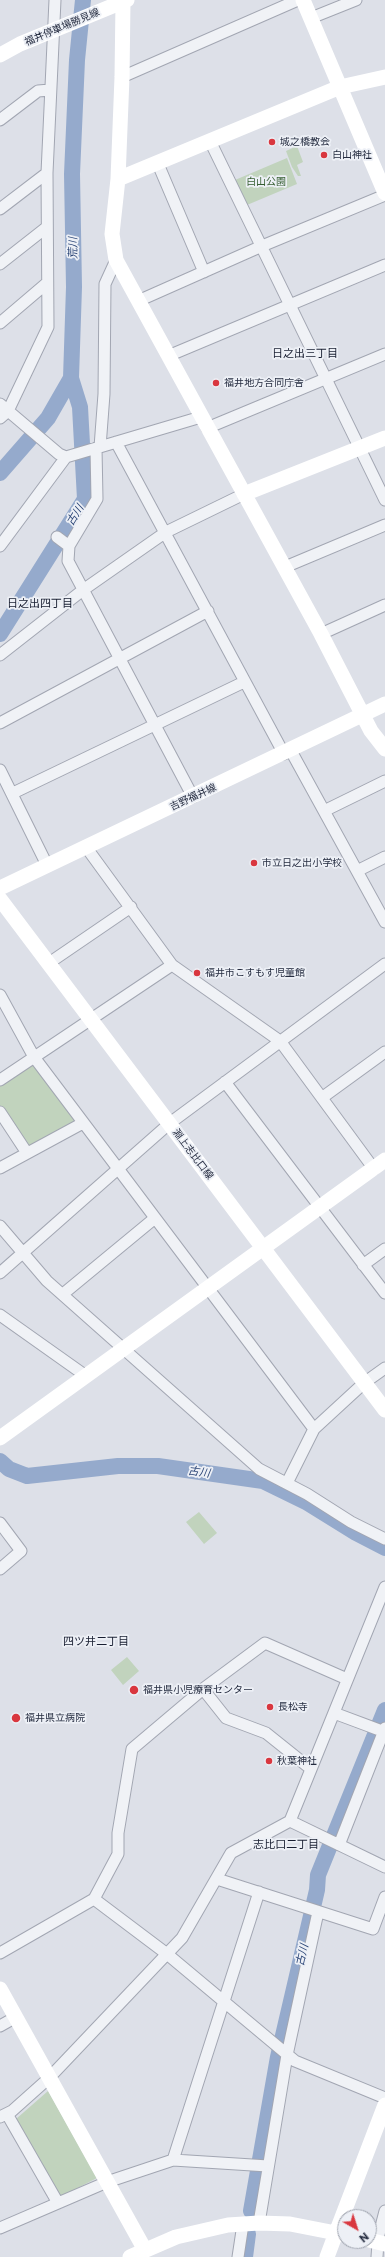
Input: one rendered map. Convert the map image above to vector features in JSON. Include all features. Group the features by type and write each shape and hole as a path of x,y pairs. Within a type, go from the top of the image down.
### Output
{"street":[{"path":"56,0 56,30 50,90 47,173 48,326 3,411 24,424 51,447 70,455"},
{"path":"122,77 298,0"},
{"path":"138,301 262,246 384,186 340,88 303,0"},
{"path":"311,18 356,0"},
{"path":"125,1 118,179 112,234 116,260 285,567 364,714 371,731 385,749"},
{"name":"福井停車場勝見線","path":"1,54 125,1"},
{"path":"118,179 158,164 340,88 385,76"},
{"path":"0,120 38,91 50,90"},
{"path":"210,141 385,500"},
{"path":"158,164 204,272"},
{"path":"0,209 47,173"},
{"path":"0,264 47,226"},
{"path":"116,260 105,284 104,394 96,448 97,499 64,542 68,561 193,798"},
{"path":"168,356 385,265"},
{"path":"0,323 47,283"},
{"path":"0,546 70,455 116,442 204,422 326,379 385,354"},
{"path":"0,655 84,590 166,532 244,494 385,438"},
{"path":"116,442 166,532 244,682 324,811 385,922"},
{"path":"285,567 385,525"},
{"path":"321,634 385,605"},
{"path":"0,723 208,611"},
{"path":"12,793 244,682"},
{"name":"吉野福井線","path":"0,888 193,798 385,704"},
{"path":"0,770 47,866"},
{"path":"324,811 385,781"},
{"path":"0,1438 379,1164 323,1097 280,1041 172,965 86,847"},
{"path":"357,871 385,857"},
{"name":"淵上志比口線","path":"0,899 385,1410"},
{"path":"49,963 131,907"},
{"path":"0,1273 170,1123 385,964"},
{"path":"0,1080 172,965"},
{"path":"1,998 34,1057 314,1429"},
{"path":"323,1097 385,1052"},
{"path":"224,1082 385,1293"},
{"path":"0,1112 28,1153"},
{"path":"0,1168 83,1123"},
{"path":"63,1294 155,1218"},
{"path":"0,1226 47,1281 125,1348 259,1469 287,1483 352,1522 385,1539"},
{"path":"364,1265 385,1249"},
{"path":"0,1315 86,1376"},
{"path":"287,1483 314,1429 364,1383 385,1368"},
{"path":"0,1523 20,1551 0,1569"},
{"path":"58,2203 4,2116 49,2078 182,1938 231,1853 290,1822 385,1586"},
{"path":"0,1953 94,1900 118,1854 118,1833 132,1749 203,1689 265,1644 347,1679"},
{"path":"203,1689 226,1718 266,1733 311,1769"},
{"path":"334,1713 385,1731 339,1845"},
{"path":"290,1822 385,1867"},
{"path":"217,1879 373,1929 385,1897"},
{"path":"173,2160 259,1892"},
{"path":"94,1900 167,1954 294,2061 385,2098"},
{"path":"259,2223 287,2055 318,1912"},
{"path":"0,1990 145,2250"},
{"path":"0,2026 16,2017"},
{"path":"350,2209 385,2105"},
{"path":"0,2228 107,2182 173,2160 268,2166"},
{"path":"377,2245 385,2211"},
{"path":"130,2257 188,2234 243,2224 259,2223 300,2225 337,2233"},
{"path":"238,2257 243,2224"},
{"path":"327,2257 337,2241"}],"green space":[{"path":"297,146 303,162 297,165 301,176 298,176 292,167 286,151"},
{"name":"白山公園","path":"287,158 297,184 247,205 235,180"},
{"path":"34,1057 83,1123 27,1153 0,1112 0,1080"},
{"path":"199,1512 217,1533 204,1544 186,1522"},
{"path":"127,1657 139,1671 123,1685 111,1670"},
{"path":"48,2091 97,2178 60,2197 16,2119"}],"waterway":[{"name":"荒川","path":"0,473 48,418 71,378 74,287 72,174 77,60 83,0"},
{"name":"古川","path":"0,634 85,499 80,407 71,378"},
{"name":"古川","path":"0,1461 9,1469 27,1476 118,1466 158,1466 263,1481 306,1502 356,1533 385,1548"},
{"name":"古川","path":"251,2211 278,2057 317,1890 318,1875 385,1710"},
{"name":"古川","path":"245,2257 248,2234"}],"place":[{"name":"城之橋教会","path":"272,142"},
{"name":"白山神社","path":"324,155"},
{"name":"福井地方合同庁舎","path":"216,383"},
{"name":"市立日之出小学校","path":"254,863"},
{"name":"福井市こすもす児童館","path":"197,973"},
{"name":"福井県小児療育センター","path":"134,1690"},
{"name":"長松寺","path":"270,1707"},
{"name":"福井県立病院","path":"16,1718"},
{"name":"秋葉神社","path":"269,1761"}],"district":[{"name":"日之出三丁目","path":"305,353"},
{"name":"日之出四丁目","path":"40,603"},
{"name":"四ツ井二丁目","path":"96,1641"},
{"name":"志比口二丁目","path":"286,1844"}]}
